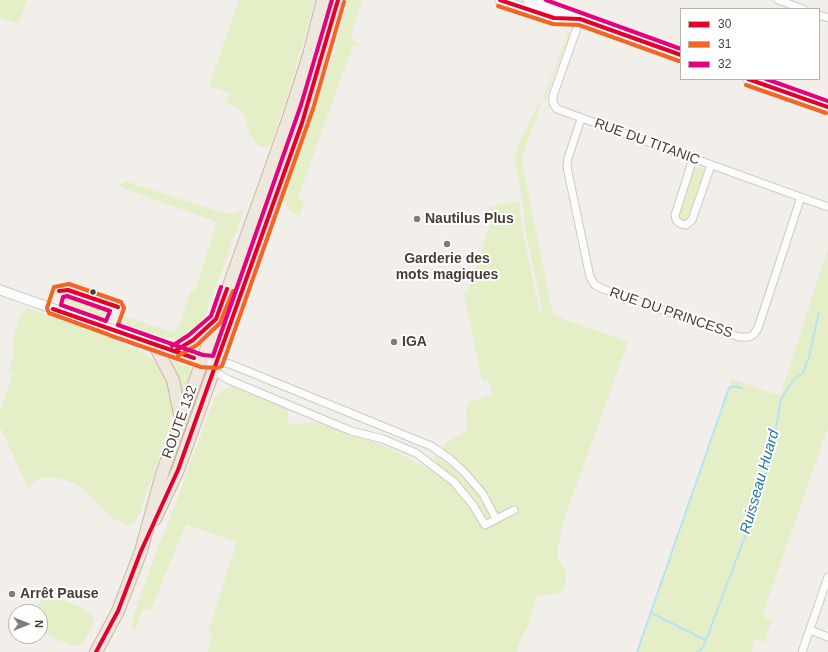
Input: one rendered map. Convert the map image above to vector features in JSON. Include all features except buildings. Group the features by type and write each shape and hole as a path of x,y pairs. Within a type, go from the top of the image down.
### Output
{"highway":[{"name":"ROUTE 132","path":"141,551 162,474 292,108 309,55 324,0"},
{"name":"ROUTE 132","path":"96,652 118,611 141,551 178,470 306,112 338,0"},
{"path":"175,352 193,340 216,319"},
{"path":"154,344 174,380 181,420"}],"street":[{"path":"500,0 554,18 580,19"},
{"path":"528,0 680,55"},
{"path":"778,0 800,8"},
{"name":"RUE DU TITANIC","path":"580,19 553,99 557,109 581,119 828,206"},
{"path":"751,80 828,107"},
{"name":"RUE DU PRINCESS","path":"581,119 567,164 590,277 592,283 602,289 739,337 750,336 758,328 801,197"},
{"path":"693,159 675,215 676,220 684,225 689,224 692,220 711,165"},
{"path":"0,290 216,366 229,380 351,431 383,439 420,455 454,482 473,505 485,524 514,510"},
{"path":"216,366 230,364 431,446 450,459 466,473 483,494 496,519"},
{"path":"802,652 828,577"},
{"path":"810,630 828,637"}],"green space":[{"path":"0,0 27,0 18,24 0,18"},
{"path":"239,0 315,0 288,94 271,145 265,147 259,146 250,134 244,114 237,107 226,104 230,93 209,86"},
{"path":"348,0 362,0 352,32 352,37 359,46 353,45 299,195 298,199 304,202 299,216 288,208 284,200 284,195 334,52"},
{"path":"568,31 570,32 548,92 546,102 544,97"},
{"path":"539,103 541,104 521,158 553,315 628,342 564,519 558,547 558,559 566,571 564,588 559,593 551,595 537,595 527,628 521,638 516,652 207,652 213,634 208,632 237,542 186,524 152,607 148,611 143,609 135,630 132,628 133,617 153,560 215,397 224,389 234,387 285,408 288,411 288,422 294,425 313,422 321,424 380,444 427,468 445,444 467,430 466,408 468,403 493,394 489,381 482,380 464,294 468,289 494,213 489,210 490,207 519,201 522,231 539,309 540,312 543,311 526,234 524,211 515,159 518,146"},
{"path":"698,167 703,168 704,173 689,219 683,221 679,216 694,170"},
{"path":"125,181 220,212 234,214 244,210 204,318 196,329 184,339 168,338 128,327 123,320 123,316 172,332 179,326 191,290 195,291 217,222 118,186"},
{"path":"828,248 828,427 762,616 772,620 764,642 755,639 751,652 637,652 732,379 774,394 781,394"},
{"path":"65,298 106,311 107,315 102,317 65,304 63,302"},
{"path":"27,308 101,334 132,348 146,355 157,364 164,373 173,397 173,413 168,432 139,514 133,524 126,525 112,518 80,486 68,481 54,477 43,478 35,480 29,489 0,427 0,410 13,375 8,373 14,355 14,336 21,314"},
{"path":"167,359 191,368 192,372 182,400"},
{"path":"49,596 61,599 85,610 93,617 93,625 82,644 73,646 48,635 48,604 39,604 43,599"}],"waterway":[{"name":"Ruisseau Huard","path":"697,652 703,648 755,510 771,457 781,399 794,379 803,373 809,357 819,312"},
{"path":"637,652 729,388 733,386 742,388"},
{"path":"651,613 705,640"}],"transit line":[{"name":"32","path":"118,325 203,355 213,356 301,105 332,0"},
{"name":"30","path":"96,652 118,611 141,551 178,470 302,123 338,0"},
{"name":"30","path":"500,0 554,18 580,19 680,55"},
{"name":"32","path":"546,0 680,49"},
{"name":"31","path":"109,335 201,367 217,368 222,366 313,109 344,2"},
{"name":"31","path":"498,6 553,24 579,25 679,61"},
{"name":"30","path":"751,80 828,107"},
{"name":"32","path":"769,80 828,101"},
{"name":"31","path":"746,85 826,113"},
{"name":"31","path":"107,334 49,313 47,308 54,287 69,284 121,302 124,308 118,325"},
{"name":"32","path":"172,346 189,335 211,316 221,287"},
{"name":"30","path":"175,351 193,340 216,319 227,289"},
{"name":"30","path":"59,291 68,290 118,307"},
{"name":"31","path":"178,356 197,345 220,323 233,291"},
{"name":"32","path":"67,296 110,311 106,321 61,305 63,297 67,296"},
{"name":"30","path":"53,309 194,358"}],"place":[{"name":"Nautilus Plus","path":"417,219"},
{"name":"Garderie des mots magiques","path":"447,244"},
{"name":"IGA","path":"394,342"},
{"name":"Arrêt Pause","path":"12,594"}]}
